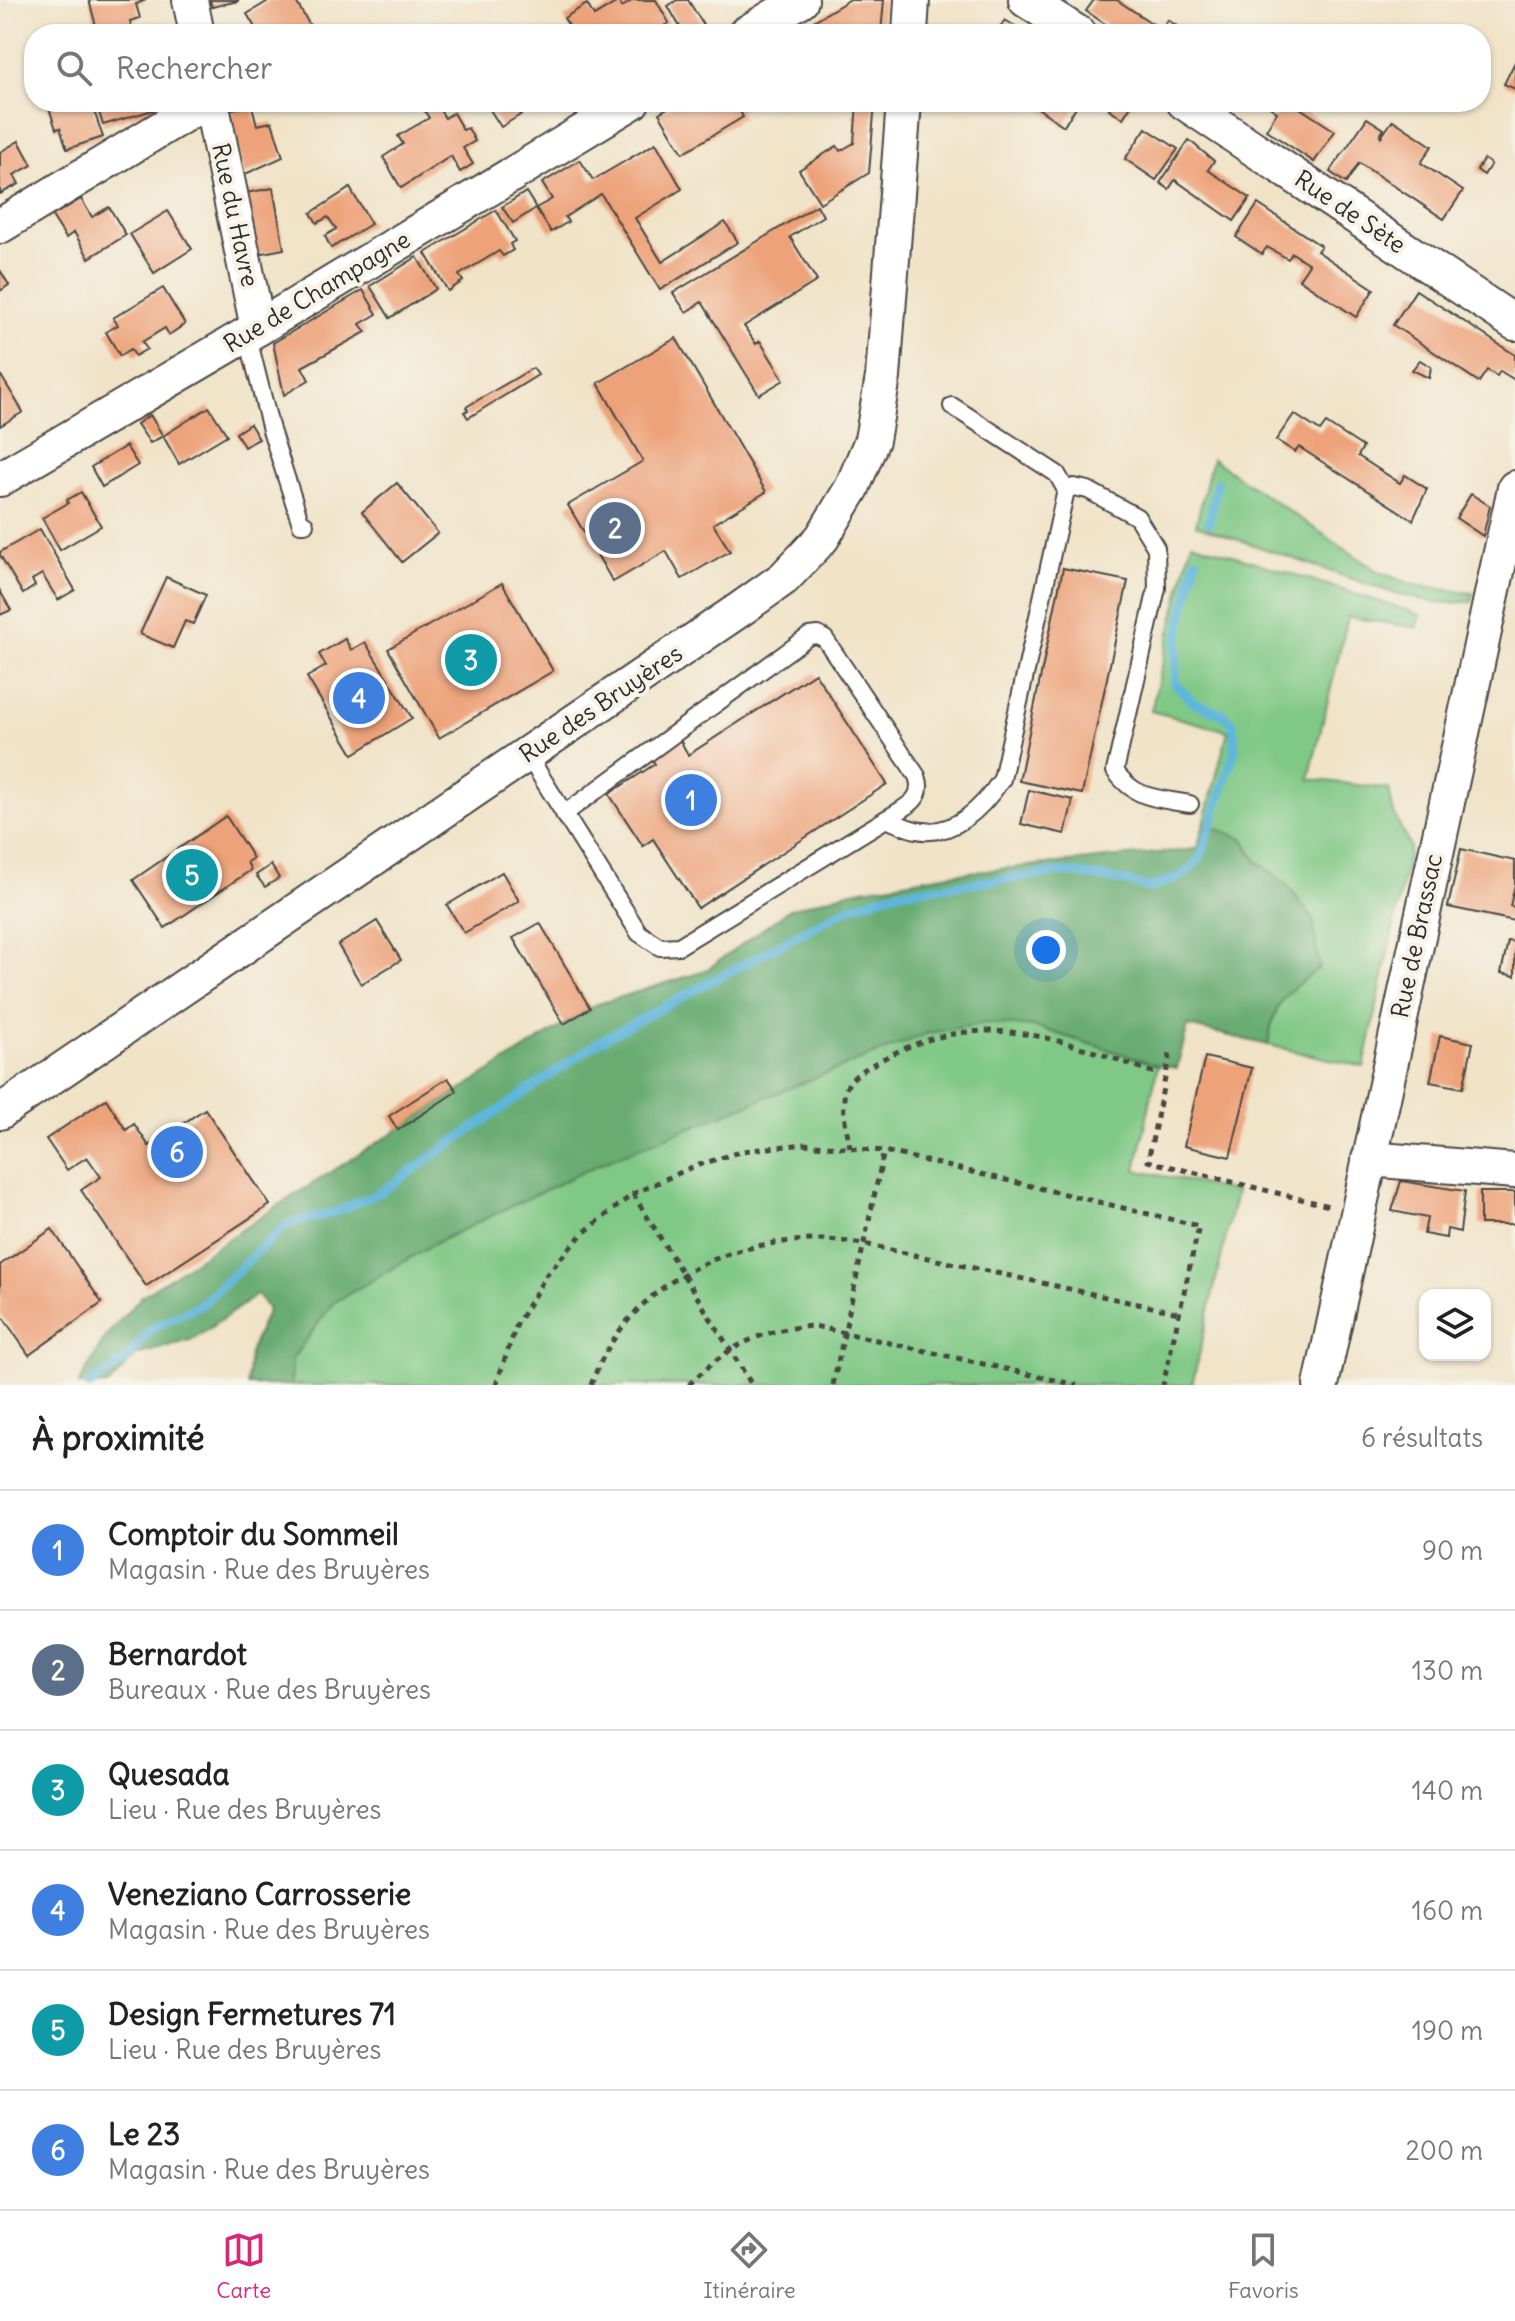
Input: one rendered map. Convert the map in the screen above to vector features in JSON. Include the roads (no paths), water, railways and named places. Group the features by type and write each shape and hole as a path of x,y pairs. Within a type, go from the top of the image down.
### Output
{"street":[{"path":"190,0 195,24"},
{"path":"761,24 801,0"},
{"path":"911,24 912,0"},
{"path":"1026,0 1063,24"},
{"path":"0,226 191,112"},
{"name":"Rue du Havre","path":"210,112 253,331"},
{"name":"Rue de Champagne","path":"0,479 253,331 615,112"},
{"name":"Rue des Bruyères","path":"0,1112 784,578 822,538 852,488 872,440 883,377 903,112"},
{"name":"Rue de Sète","path":"1199,112 1515,323"},
{"name":"Rue de Brassac","path":"1321,1385 1369,1159 1509,544 1515,488"},
{"path":"1369,1159 1515,1171"}],"lane":[{"path":"253,331 271,430 301,524 305,524"},
{"path":"886,819 917,831 944,829 968,818 986,803 1002,779 1066,490 1057,474 952,406"},
{"path":"1066,490 1074,487 1088,490 1137,517 1156,548 1157,588 1115,771 1126,786 1142,796 1190,804"},
{"path":"527,754 564,814 639,933 660,947 679,946 912,804 919,796 921,787 917,776 825,639 818,635 809,636 564,814"}],"waterway":[{"path":"1209,523 1217,483"},
{"path":"89,1385 125,1361 152,1328 202,1304 287,1224 333,1213 381,1192 600,1041 850,907 897,892 1062,872 1150,888 1182,876 1200,859 1235,750 1233,723 1223,714 1194,703 1175,684 1177,644 1196,559"}],"place":[{"name":"Bernardot","path":"615,528"},
{"name":"Quesada","path":"471,660"},
{"name":"Veneziano Carrosserie","path":"359,698"},
{"name":"Comptoir du Sommeil","path":"691,800"},
{"name":"Design Fermetures 71","path":"192,875"},
{"name":"Le 23","path":"177,1152"}]}
